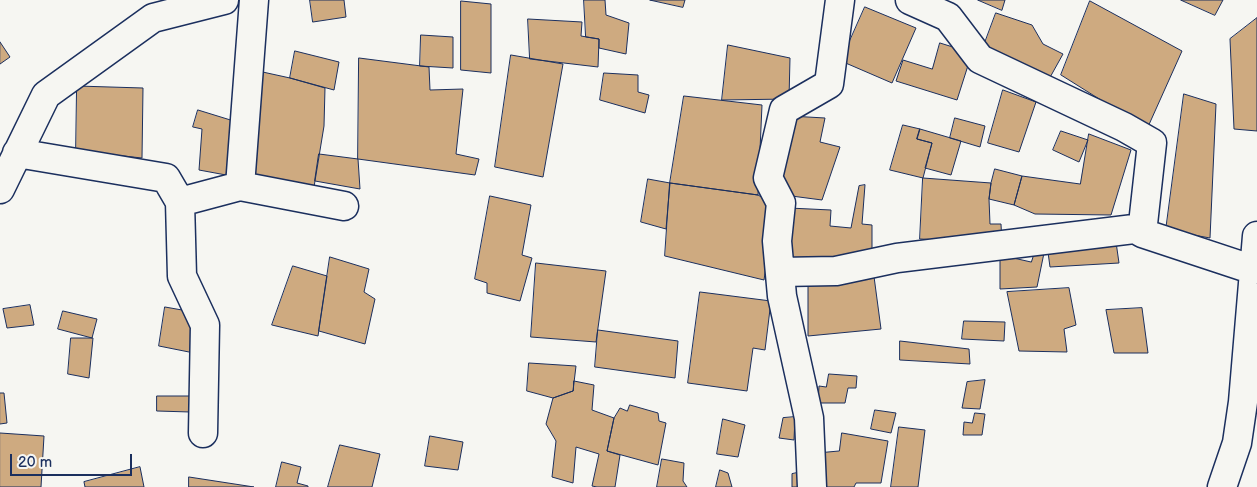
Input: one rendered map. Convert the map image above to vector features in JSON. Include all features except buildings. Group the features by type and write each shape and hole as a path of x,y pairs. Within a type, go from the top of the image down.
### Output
{"street":[{"path":"0,189 46,95 153,18 224,0"},
{"path":"240,186 254,0"},
{"path":"812,487 809,418 782,296 777,241 781,203 768,178 784,110 829,84 840,0"},
{"path":"910,0 948,16 980,59 1152,142 1142,233 1254,270"},
{"path":"18,153 166,178 180,202 182,276 205,325 203,433"},
{"path":"180,202 240,186 344,206"},
{"path":"780,272 836,271 897,258 1142,228"},
{"path":"1222,487 1250,399 1254,270 1257,236"}]}
